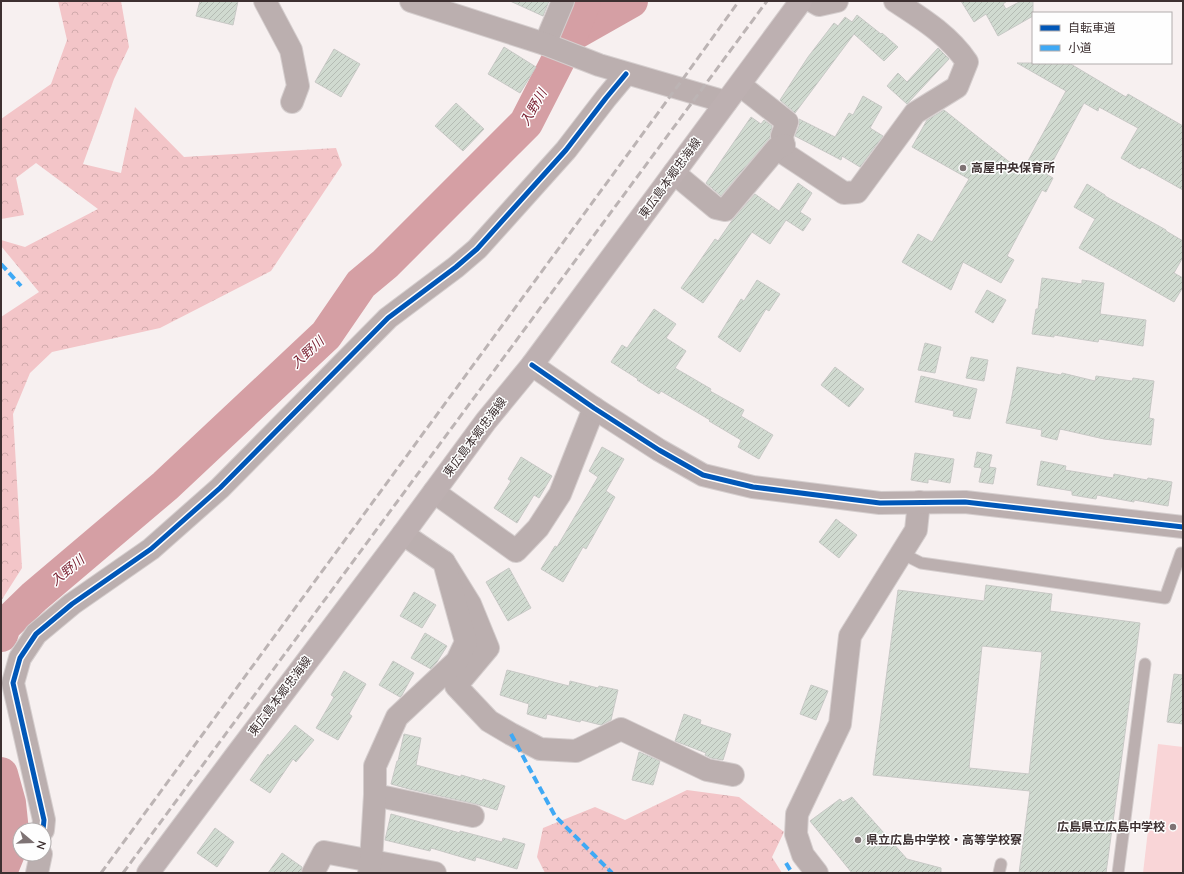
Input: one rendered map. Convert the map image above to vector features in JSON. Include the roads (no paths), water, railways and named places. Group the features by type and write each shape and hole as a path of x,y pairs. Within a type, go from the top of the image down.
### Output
{"main road":[{"name":"東広島本郷忠海線","path":"148,873 403,534 486,421 532,365 801,1"}],"street":[{"path":"265,1 291,50 298,86 292,102"},
{"path":"411,1 545,44 626,74 677,87 698,95 726,102"},
{"path":"545,44 563,1"},
{"path":"812,1 819,4 837,1"},
{"path":"740,85 788,122 782,136 785,154 844,193 857,192 915,113 956,87 968,62 960,50 926,21 895,1"},
{"path":"44,822 13,683 20,658 36,634 72,604 151,549 220,488 388,318 456,267 477,249 566,150 626,74"},
{"path":"674,173 716,208 726,210 777,148 784,145"},
{"path":"532,365 594,408 659,450 703,474 753,487 880,503 965,502 1183,527"},
{"path":"434,492 516,550 538,528 560,494 594,408"},
{"path":"817,873 803,855 796,834 797,814 840,724 850,636 916,530 919,502"},
{"path":"403,534 444,562 463,606 488,648 456,686 489,721 540,749 576,751 621,728 707,770 733,775"},
{"path":"370,867 376,766 397,717 457,661 466,642 463,606"},
{"path":"375,794 473,816"},
{"path":"313,873 324,852 370,867 435,873"},
{"path":"37,873 39,862"}],"lane":[{"path":"901,553 920,563 1165,598 1181,553 1183,553"},
{"path":"1118,873 1145,664"}],"waterway":[{"name":"入野川","path":"1,635 4,626 34,597 165,486 326,335 361,284 385,264 526,123 571,35 584,1"},
{"path":"571,35 631,1"},
{"name":"入野川","path":"1,774 9,803 13,841 1,870"}],"railway":[{"path":"101,873 739,1"},
{"path":"123,873 767,1"}],"place":[{"name":"高屋中央保育所","path":"963,168"},
{"name":"広島県立広島中学校","path":"1173,827"},
{"name":"県立広島中学校・高等学校寮","path":"858,840"}]}
